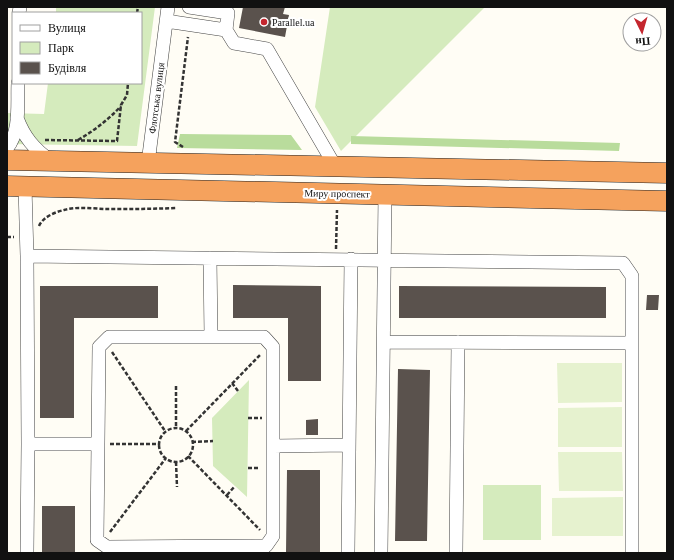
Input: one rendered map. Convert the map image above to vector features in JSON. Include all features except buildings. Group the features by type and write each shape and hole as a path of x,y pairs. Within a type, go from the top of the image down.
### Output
{"highway":[{"path":"7,160 485,168 667,173"},
{"name":"Флотська вулиця","path":"145,189 148,163"},
{"path":"485,168 485,196"},
{"name":"Миру проспект","path":"16,186 667,201"}],"street":[{"name":"Флотська вулиця","path":"148,163 168,7"},
{"path":"189,7 228,13 226,30 234,43 267,48 335,166"},
{"path":"166,21 226,30"},
{"path":"7,148 13,137 14,109 18,84"},
{"path":"14,109 22,131 27,139 39,153 51,161"},
{"path":"16,186 26,238 27,256 27,553"},
{"path":"381,553 385,194"},
{"path":"27,256 623,263 632,276 632,553"},
{"path":"210,258 211,337"},
{"path":"348,553 351,259"},
{"path":"109,337 264,337 270,344 273,348 273,536 266,546 172,550 107,547 96,540 99,347 105,341 109,337"},
{"path":"384,342 632,343"},
{"path":"456,553 458,342"},
{"path":"28,444 98,444"},
{"path":"273,446 349,446"}],"path":[{"path":"184,147 175,142 190,25"},
{"path":"78,140 104,123 121,105 127,95 128,84"},
{"path":"27,139 117,141 121,105"},
{"path":"26,238 38,237 41,223 51,215 66,209 150,210 182,207"},
{"path":"336,259 337,208"},
{"path":"105,341 165,431"},
{"path":"186,432 270,344"},
{"path":"232,383 238,391"},
{"path":"176,386 176,428"},
{"path":"176,428 190,435 192,442 191,451 188,456 176,462 166,458 160,452 159,444 165,431 176,428"},
{"path":"192,442 213,441"},
{"path":"98,444 159,444"},
{"path":"188,456 270,540"},
{"path":"102,544 166,458"},
{"path":"176,462 177,487"},
{"path":"227,496 235,486"}],"green space":[{"path":"56,7 155,7 137,146 7,144 7,113 44,114 48,84 142,84 142,12 56,12"},
{"path":"330,7 485,7 341,151 315,107"},
{"path":"180,134 291,135 302,150 177,148"},
{"path":"351,136 620,143 619,151 351,144"},
{"path":"557,363 622,363 622,402 558,403"},
{"path":"249,380 247,497 213,466 212,418"},
{"path":"622,407 622,447 558,447 558,408"},
{"path":"558,452 622,452 623,491 559,491"},
{"path":"483,485 541,485 541,540 483,540"},
{"path":"623,497 623,536 552,536 552,498"}],"place":[{"name":"Parallel.ua","path":"264,22"}]}
